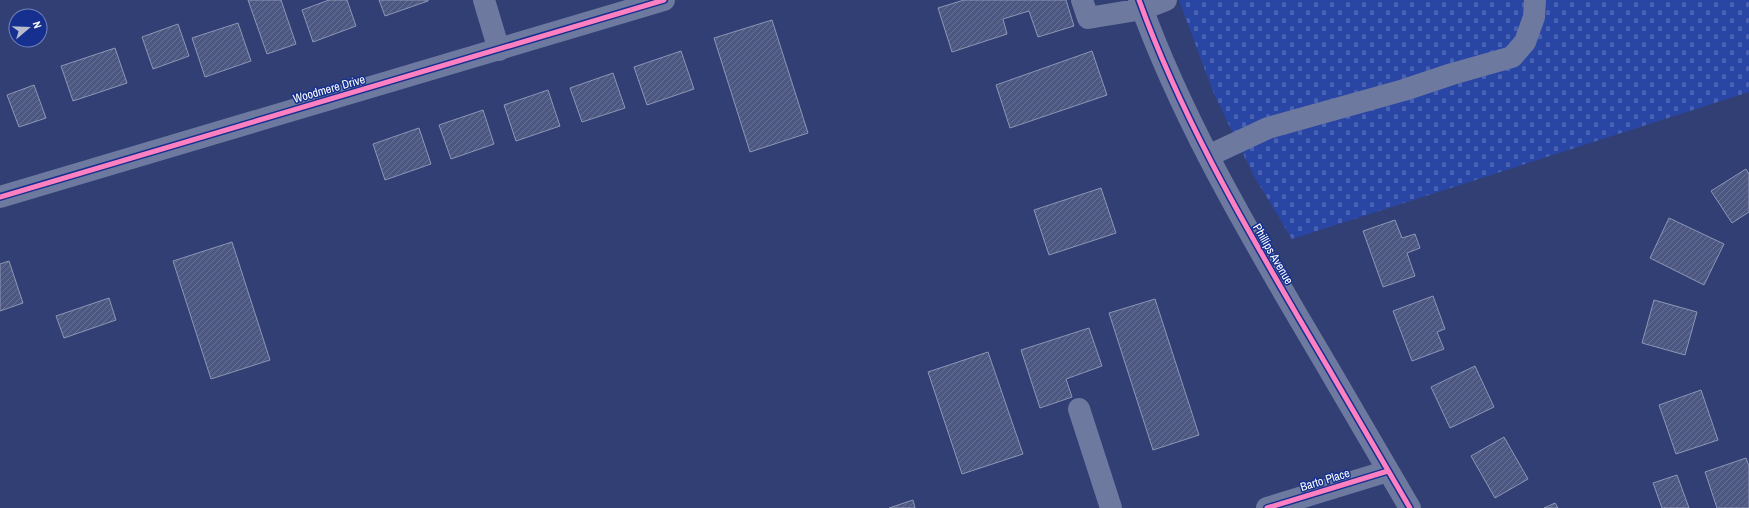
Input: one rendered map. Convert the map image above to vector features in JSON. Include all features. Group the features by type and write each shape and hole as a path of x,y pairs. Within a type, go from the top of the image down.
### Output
{"street":[{"path":"484,0 499,50"},
{"name":"Woodmere Drive","path":"0,197 664,0"},
{"path":"1082,0 1088,18 1141,4 1166,0"},
{"path":"1208,156 1268,128 1404,90 1452,74 1512,57 1525,42 1534,17 1536,0"},
{"name":"Phillips Avenue","path":"1141,4 1170,76 1208,156 1242,222 1410,508"},
{"path":"1079,409 1111,508"},
{"name":"Barto Place","path":"1268,508 1388,471"}],"green space":[{"path":"1179,0 1749,0 1749,92 1292,239 1254,176 1214,94"}],"building":[{"path":"248,0 281,0 296,44 267,54"},
{"path":"329,0 347,0 356,26 313,42 302,10"},
{"path":"379,0 428,0 428,1 385,16"},
{"path":"964,0 1066,0 1074,26 1038,37 1029,11 1003,19 1007,34 952,52 938,8"},
{"path":"772,20 808,133 750,152 714,38"},
{"path":"238,23 251,61 205,77 192,38"},
{"path":"178,24 189,56 153,69 142,37"},
{"path":"115,48 127,83 73,101 61,66"},
{"path":"681,51 694,89 647,105 634,67"},
{"path":"1092,51 1107,95 1010,128 996,85"},
{"path":"613,73 625,108 582,122 570,88"},
{"path":"34,85 46,118 19,127 7,95"},
{"path":"548,90 560,126 516,141 504,105"},
{"path":"483,110 494,144 451,159 439,125"},
{"path":"419,128 431,164 385,180 373,144"},
{"path":"1746,169 1749,174 1749,212 1732,223 1711,191"},
{"path":"1101,188 1116,233 1049,255 1034,210"},
{"path":"1669,218 1724,244 1704,285 1650,258"},
{"path":"1395,220 1402,238 1415,234 1420,248 1407,253 1415,276 1383,287 1363,231"},
{"path":"232,242 270,360 211,379 173,261"},
{"path":"9,261 23,303 0,311 0,264"},
{"path":"1433,296 1445,329 1437,332 1444,349 1412,361 1393,311"},
{"path":"109,298 116,320 64,338 56,316"},
{"path":"1155,299 1199,435 1153,450 1109,313"},
{"path":"1654,300 1697,312 1685,355 1642,343"},
{"path":"1089,328 1102,366 1066,379 1072,397 1040,408 1021,350"},
{"path":"988,352 1023,454 962,474 928,372"},
{"path":"1475,366 1494,407 1450,428 1431,387"},
{"path":"1701,390 1718,440 1676,454 1659,405"},
{"path":"1504,437 1528,479 1495,498 1471,456"},
{"path":"1746,458 1749,466 1749,508 1717,508 1705,472"},
{"path":"1677,475 1689,508 1662,508 1653,483"},
{"path":"913,500 915,508 889,508"},
{"path":"1555,503 1558,508 1544,508"}],"cycle path":[{"path":"0,197 664,0"},
{"path":"1139,0 1172,82 1211,161 1275,277 1410,508"},
{"path":"1267,508 1388,471"}]}
